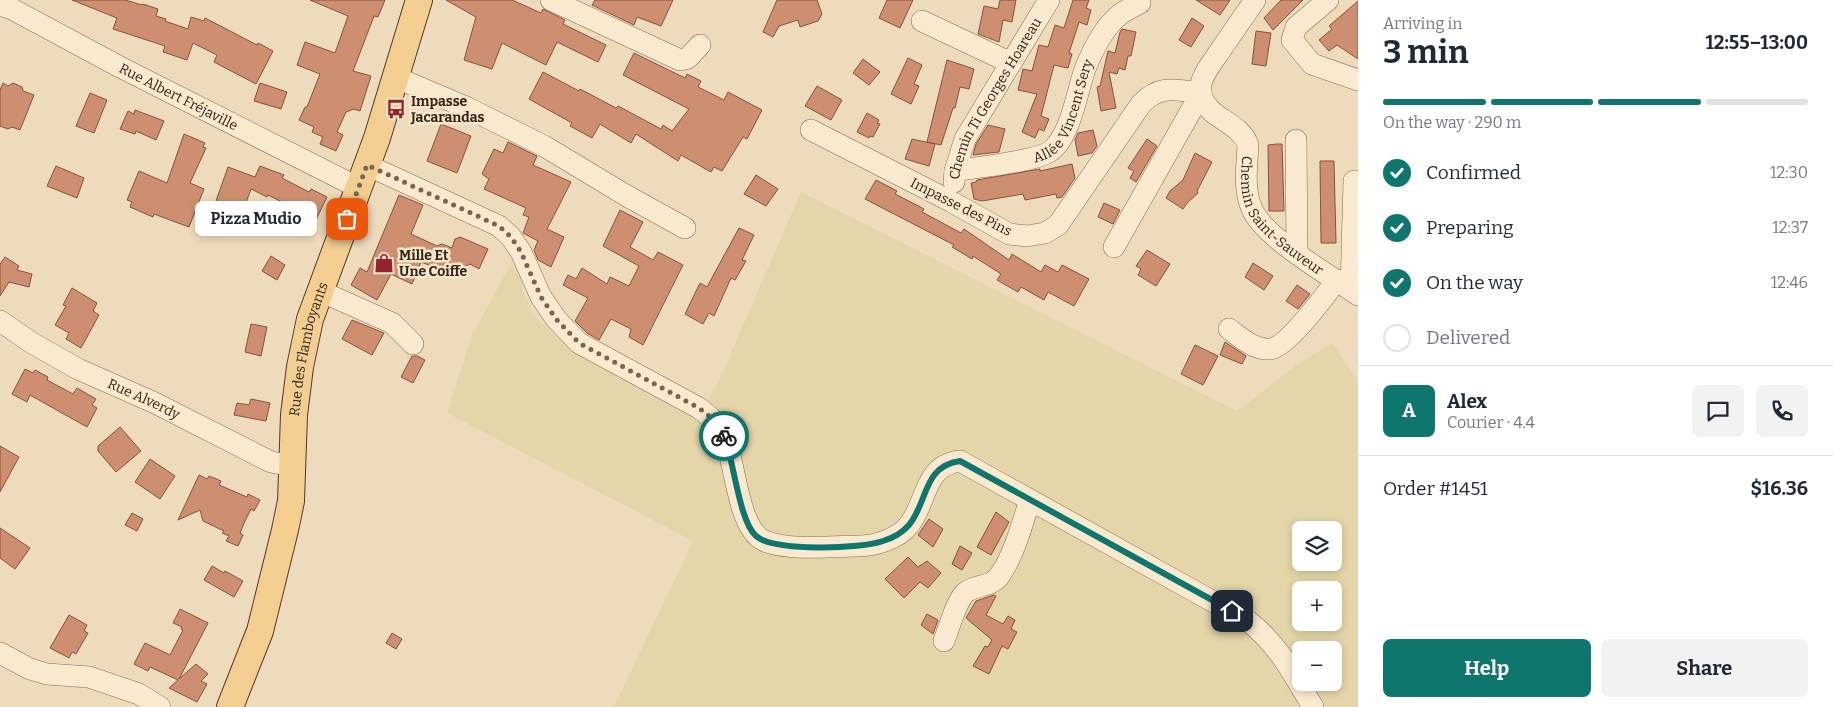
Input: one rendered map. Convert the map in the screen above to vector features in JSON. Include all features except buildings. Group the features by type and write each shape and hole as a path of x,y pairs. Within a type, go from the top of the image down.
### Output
{"main road":[{"name":"Rue des Flamboyants","path":"230,707 260,631 291,502 294,415 300,367 310,319 363,177 396,78 419,0"}],"street":[{"path":"551,0 680,60 688,58 700,46"},
{"name":"Chemin Ti Georges Hoareau","path":"952,202 955,171 965,139 1049,0"},
{"path":"1114,247 1201,93 1201,84 1207,70 1255,0"},
{"path":"1328,0 1296,27 1292,40 1312,64 1358,80"},
{"name":"Allée Vincent Sery","path":"955,171 1033,158 1049,152 1059,142 1065,132 1086,67 1102,36 1117,17 1140,3"},
{"name":"Rue Albert Fréjaville","path":"0,5 12,9 120,67 363,177 499,226 511,237 521,252 541,297 551,312 579,343 699,408 714,420 728,446 742,507 750,527 756,536 765,542 788,547 863,546 882,542 899,535 910,525 938,469 948,462 960,461 1248,621 1264,633 1276,647 1313,707"},
{"path":"922,21 1011,63"},
{"path":"396,78 468,108 544,146 685,228"},
{"name":"Impasse des Pins","path":"811,130 952,202 1009,234 1027,236 1045,233 1058,225 1141,104 1148,97 1156,92 1168,89 1201,93"},
{"name":"Chemin Saint-Sauveur","path":"1201,93 1204,102 1212,112 1246,138 1248,145 1247,192 1252,210 1261,225 1274,237 1349,288"},
{"path":"1296,140 1297,253"},
{"path":"1229,329 1250,344 1270,349 1281,345 1306,320 1349,288 1354,181"},
{"path":"320,291 392,323 413,344"},
{"name":"Rue Alverdy","path":"0,321 32,343 78,369 155,403 271,462 293,466"},
{"path":"944,641 962,596 969,590 991,584 1000,576 1011,556 1030,500"},
{"path":"0,653 30,669 47,674 89,677 139,694 160,707"}],"shaded area":[{"path":"801,192 1237,411 1294,367 1332,343 1358,379 1358,707 614,707 693,541 447,413 473,333 516,255 523,291 534,316 558,338 700,414 719,381"}],"way so far":[{"path":"347,219 367,165 499,226 511,237 521,252 541,297 556,319 579,343 699,408 714,420 724,436"}],"place":[{"name":"Impasse Jacarandas","path":"396,109"},
{"name":"Pizza Mudio","path":"347,219"},
{"name":"Mille Et Une Coiffe","path":"384,263"}],"route":[{"path":"724,436 732,460 742,507 750,527 756,536 765,542 788,547 863,546 882,542 899,535 910,525 938,469 948,462 960,461 1232,611"}]}
